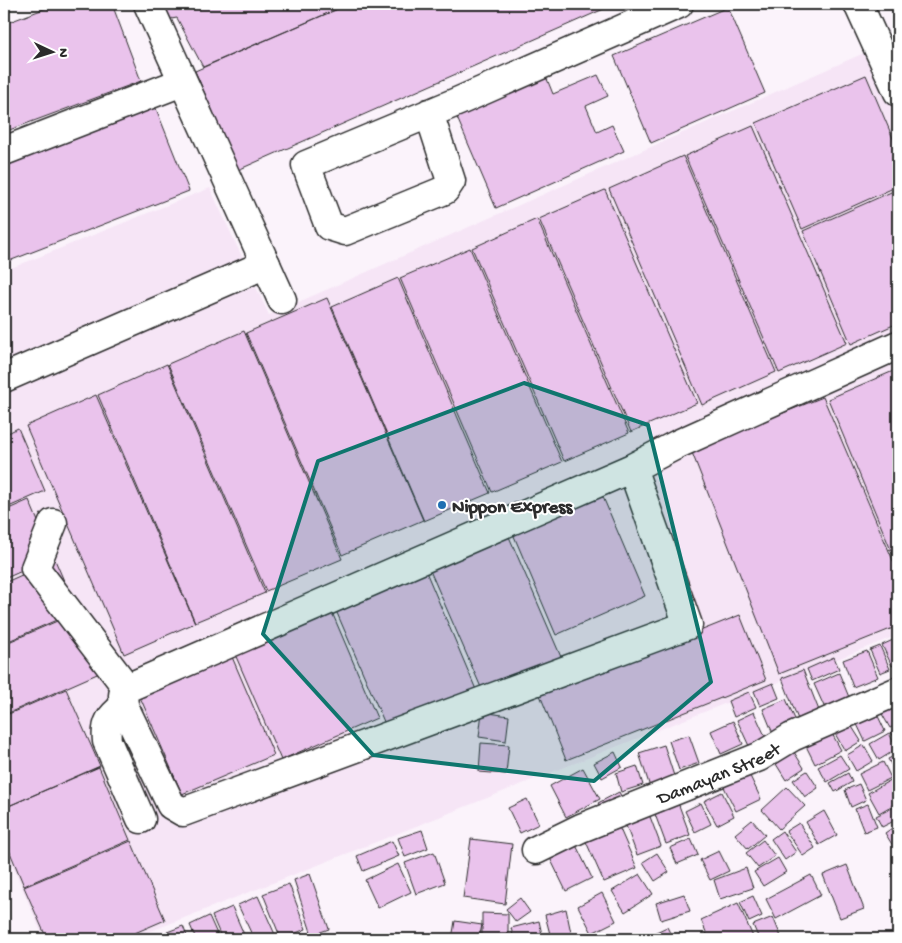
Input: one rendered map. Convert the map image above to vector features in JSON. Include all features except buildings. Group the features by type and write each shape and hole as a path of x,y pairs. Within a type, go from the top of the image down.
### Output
{"street":[{"path":"148,4 282,300"},
{"path":"428,113 451,181 445,190 345,231 329,226 306,165 679,4"},
{"path":"858,4 898,92"},
{"path":"4,151 182,82"},
{"path":"4,378 266,264"},
{"path":"141,819 107,742 106,728 109,718 125,697 632,468 678,444 898,345"},
{"path":"53,523 36,568 125,697 171,805 183,812 688,625 632,468"},
{"name":"Damayan Street","path":"536,850 581,828 759,757 792,738 898,690"}],"highlighted area":[{"path":"524,383 648,425 711,682 594,781 373,755 263,634 318,461"}],"shaded area":[{"path":"871,50 898,111 898,635 131,939 44,939 4,846 4,271 210,188 269,315"}],"place":[{"name":"Nippon Express","path":"442,505"}]}
